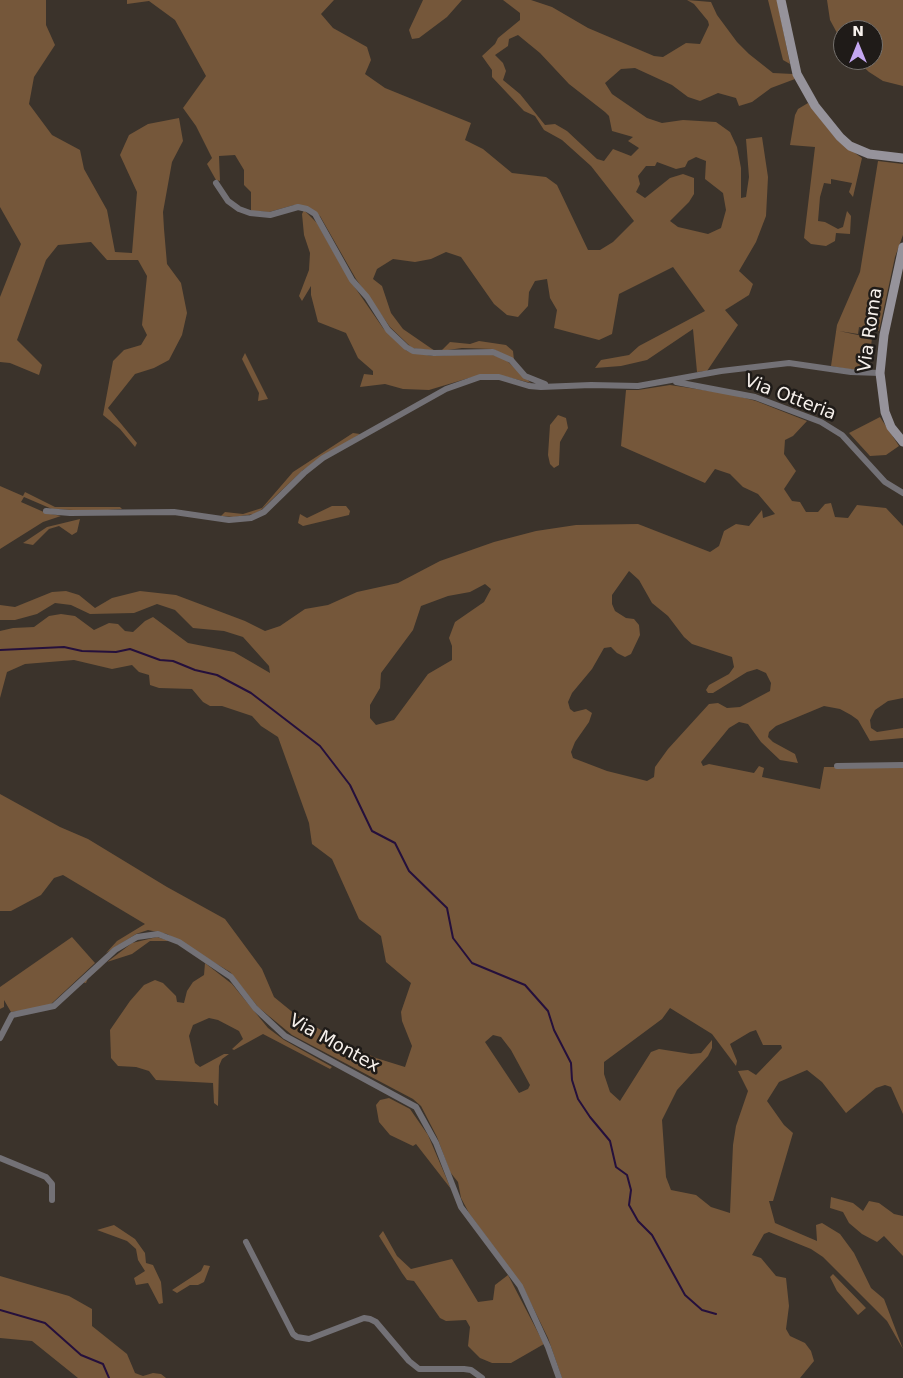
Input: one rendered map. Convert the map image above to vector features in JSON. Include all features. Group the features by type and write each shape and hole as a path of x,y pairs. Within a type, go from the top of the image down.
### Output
{"main road":[{"path":"781,0 797,74 815,106 850,146 869,154 903,158"},
{"name":"Via Roma","path":"903,247 884,336 880,373 882,402 887,419 903,442"}],"street":[{"path":"216,183 228,201 239,209 250,213 270,215 304,207 315,214 352,280 367,297 388,330 406,347 413,351 434,353 480,350 492,352 510,360 532,380 553,386"},
{"name":"Via Otteria","path":"673,382 720,371 789,363 851,372 880,373"},
{"path":"46,511 100,514 174,512 228,520 245,520 264,512 304,473 323,458 446,389 467,381 491,376 529,386 638,386 673,382"},
{"name":"Via Otteria","path":"673,382 755,397 820,422 842,435 886,482 903,494"},
{"path":"837,766 903,765"},
{"name":"Via Montex","path":"0,1038 12,1015 47,1009 58,1003 102,962 136,937 158,934 179,942 231,977 260,1013 285,1036 416,1107 436,1142 464,1212 520,1286 548,1347 559,1378"},
{"path":"0,1158 46,1178 52,1184 52,1200"},
{"path":"246,1242 293,1334 297,1337 309,1339 364,1318 370,1318 376,1322 409,1361 419,1368 471,1370 482,1378"}],"shaded area":[{"path":"0,0 46,0 46,25 55,45 34,77 29,104 52,135 80,150 84,169 107,210 115,252 132,253 137,192 120,155 129,135 148,124 179,118 183,141 172,162 163,212 167,264 181,283 187,313 182,335 169,360 154,368 135,374 108,408 137,443 135,447 120,429 103,415 113,361 124,350 141,345 147,335 142,325 147,276 138,260 107,260 91,242 58,245 46,260 17,340 42,365 39,375 10,363 0,362 0,297 21,244 0,207"},
{"path":"127,0 334,0 321,14 333,28 367,47 371,60 365,74 385,88 471,123 465,140 483,149 512,173 546,177 557,185 588,250 600,250 613,242 634,221 591,166 562,140 544,130 535,116 524,111 492,77 492,70 482,56 495,44 498,38 520,20 520,13 503,0 531,0 552,7 588,28 654,56 663,57 686,43 700,44 709,25 708,21 694,4 687,0 711,2 717,15 737,42 749,54 773,73 793,74 795,79 771,88 752,102 739,106 736,98 718,93 700,101 688,97 672,85 635,68 621,69 605,83 612,94 647,118 662,123 683,120 716,122 730,132 737,147 741,168 741,198 746,197 749,177 746,139 762,137 768,177 766,216 756,242 739,271 753,284 749,295 725,310 738,325 707,371 697,372 693,329 647,360 621,366 595,368 601,360 629,355 639,346 705,311 673,267 619,294 612,334 599,340 554,328 557,310 550,298 547,279 535,281 529,292 528,306 518,317 507,315 494,304 461,257 446,252 431,259 415,262 393,259 377,269 373,279 382,286 391,313 403,329 435,351 412,348 390,327 356,279 320,216 294,205 269,212 251,211 251,192 244,185 244,170 235,155 219,156 220,181 216,180 207,164 212,158 196,126 183,108 206,76 175,20 149,1 127,4","holes":["518,35 540,53 569,84 609,116 612,131 633,137 628,141 639,148 631,156 613,149 604,161 597,159 567,131 555,124 545,125 520,94 503,80 506,71 503,63 495,55 508,46 509,39","696,157 706,161 705,179 723,193 726,210 721,228 708,234 678,227 670,221 689,202 694,194 694,178 683,174 670,178 645,198 636,192 640,184 638,176 646,166 655,166 657,162 676,169 685,167 688,161"]},
{"path":"423,0 462,0 447,17 419,38 412,39 409,30"},
{"path":"768,0 777,0 790,64 783,60"},
{"path":"827,0 903,0 903,86 883,81 867,70 883,70 883,20 833,20 833,26 830,20"},
{"path":"808,103 838,141 862,158 853,197 849,192 852,183 831,179 831,184 824,183 820,197 818,221 825,222 838,229 843,227 847,211 851,216 850,234 836,233 835,241 826,246 811,244 804,238 815,147 790,145 795,115 798,109"},
{"path":"878,161 903,164 903,235 895,257 879,331 859,327 858,334 839,331 872,338 868,370 852,370 831,366 837,325 860,272"},
{"path":"304,210 317,223 349,279 383,328 407,351 432,356 487,353 505,359 531,383 495,374 469,378 429,390 403,389 385,384 360,387 364,374 373,375 373,371 358,358 346,333 318,322 311,295 311,286 302,301 299,296 309,270 310,253 304,235 302,214"},
{"path":"479,341 506,345 513,351 514,360 493,349 462,348 441,351 450,342 470,344"},
{"path":"245,353 268,399 258,401 259,393 242,359"},
{"path":"670,385 730,394 756,401 807,421 793,436 785,440 784,454 796,471 784,489 792,501 800,502 806,512 818,512 825,504 831,503 835,517 848,518 857,505 886,508 903,526 903,698 888,701 875,710 870,720 871,728 877,732 903,728 903,738 870,741 858,720 840,709 824,706 776,726 769,732 768,737 773,742 795,754 798,763 780,760 761,742 748,724 739,722 729,728 701,762 703,766 709,764 754,773 759,766 764,768 762,777 820,789 824,767 903,767 903,1114 891,1087 885,1085 876,1088 846,1113 822,1082 807,1070 779,1082 767,1101 784,1125 793,1133 773,1201 769,1201 775,1223 817,1241 816,1225 822,1223 840,1234 854,1253 871,1288 884,1299 903,1349 887,1321 823,1257 811,1249 769,1232 764,1234 752,1255 761,1258 776,1276 786,1278 789,1306 786,1329 790,1336 805,1343 811,1351 814,1361 800,1378 562,1378 548,1338 523,1287 469,1213 461,1198 458,1182 450,1172 437,1137 421,1106 413,1099 292,1035 258,1007 230,972 167,934 148,930 136,934 106,953 117,941 145,924 63,875 54,878 41,895 11,911 0,911 0,794 60,827 88,839 167,887 225,919 262,969 274,997 296,1015 339,1041 376,1058 405,1067 412,1046 402,1021 401,1012 411,983 386,962 381,936 359,919 332,859 312,844 309,823 278,737 261,726 252,716 222,706 210,706 203,702 192,689 159,688 150,685 149,675 139,672 132,665 112,669 74,660 25,664 7,672 0,698 0,631 34,627 49,616 61,614 75,616 94,630 109,623 118,624 125,631 133,632 145,621 153,617 188,643 234,652 270,673 269,666 243,637 224,631 193,628 175,610 157,604 134,613 90,614 71,605 55,603 37,614 15,620 0,620 0,605 15,607 52,592 66,591 79,595 95,608 112,598 140,591 176,595 245,621 265,631 280,626 305,609 328,605 357,592 398,583 440,561 494,542 536,531 576,525 638,524 710,552 719,546 724,531 736,524 749,526 762,510 763,518 775,514 758,494 743,487 730,474 715,469 705,483 621,446 626,390","holes":["629,571 639,580 652,603 668,616 684,637 692,644 732,657 734,667 729,674 709,685 706,690 708,693 713,693 747,672 757,669 766,673 771,683 770,691 740,707 727,708 718,703 709,704 668,749 655,767 654,777 647,781 607,771 573,758 571,752 575,742 589,722 592,713 586,709 574,712 570,709 568,702 572,693 592,669 604,648 611,647 625,657 631,654 640,635 639,625 634,619 626,618 615,611 612,604 612,595","485,584 491,589 484,602 455,622 449,638 452,646 452,660 428,674 394,720 376,725 370,718 370,705 380,688 381,673 413,630 421,606 448,596 470,592","670,1008 712,1034 736,1066 737,1061 730,1044 750,1032 756,1030 763,1045 781,1045 782,1048 756,1075 748,1070 738,1071 748,1091 736,1126 733,1145 730,1213 711,1207 696,1195 671,1190 666,1177 662,1120 677,1090 708,1056 712,1048 712,1040 701,1053 691,1054 659,1049 651,1052 620,1101 610,1092 604,1074 604,1062 662,1019","493,1035 501,1037 511,1050 530,1085 528,1089 519,1093 485,1042"]},
{"path":"558,415 566,418 568,428 560,442 559,465 554,468 550,464 548,455 550,425"},
{"path":"880,417 899,446 886,455 870,456 849,433"},
{"path":"353,433 360,434 303,470 261,510 254,514 234,517 221,516 225,512 243,514 262,508 293,472"},
{"path":"0,486 23,496 25,492 55,507 120,507 122,509 94,511 52,509 24,497 21,502 46,513 61,516 43,522 0,549"},
{"path":"332,506 346,506 350,511 349,515 303,526 298,523 300,514 307,518"},
{"path":"80,519 77,532 72,535 59,526 49,529 33,545 23,543 47,527"},
{"path":"72,937 95,963 50,1005 11,1012 4,1000 4,1007 0,1009 0,987"},
{"path":"157,937 170,941 150,941 132,954 107,962 132,943"},
{"path":"105,963 88,978 86,983 81,982"},
{"path":"205,963 232,984 268,1028 284,1040 332,1067 330,1069 263,1034 234,1050 232,1049 243,1039 239,1031 218,1020 209,1018 193,1025 189,1036 195,1063 200,1067 224,1054 229,1054 222,1059 219,1066 218,1106 214,1103 213,1083 156,1080 149,1071 136,1067 118,1066 111,1058 110,1030 130,1001 144,985 155,980 163,983 176,996 177,1002 184,1003 187,991 193,982 204,975"},
{"path":"389,1098 410,1109 428,1135 451,1189 416,1144 413,1146 390,1135 379,1122 376,1105 380,1100"},
{"path":"831,1197 853,1203 863,1211 869,1201 879,1203 894,1214 903,1216 903,1256 884,1236 877,1242 862,1234 849,1223 843,1212 830,1208"},
{"path":"114,1225 135,1239 145,1253 146,1263 153,1265 161,1282 163,1303 159,1304 148,1283 136,1285 134,1278 145,1271 138,1260 136,1249 127,1241 97,1230"},
{"path":"383,1231 397,1256 411,1269 452,1259 478,1302 493,1300 495,1285 508,1275 544,1344 511,1363 492,1363 480,1358 468,1346 470,1327 466,1320 446,1321 440,1318 414,1281 407,1280 402,1273 379,1236"},
{"path":"204,1265 210,1266 204,1282 198,1285 190,1285 177,1293 172,1290 201,1271"},
{"path":"833,1274 866,1308 858,1315 837,1291 830,1277"},
{"path":"0,1276 69,1296 92,1309 92,1326 127,1354 135,1373 143,1376 153,1373 161,1374 166,1378 78,1378 32,1341 0,1338"}],"waterway":[{"path":"0,650 64,647 82,651 116,652 130,649 160,660 173,661 195,670 217,675 251,693 320,746 350,785 372,831 395,843 409,871 447,908 453,938 472,963 525,985 548,1011 554,1030 571,1063 572,1080 578,1099 610,1141 616,1167 627,1175 631,1190 629,1205 638,1221 652,1235 685,1295 702,1310 716,1314"},
{"path":"0,1310 45,1323 81,1355 103,1364 109,1378"}]}
